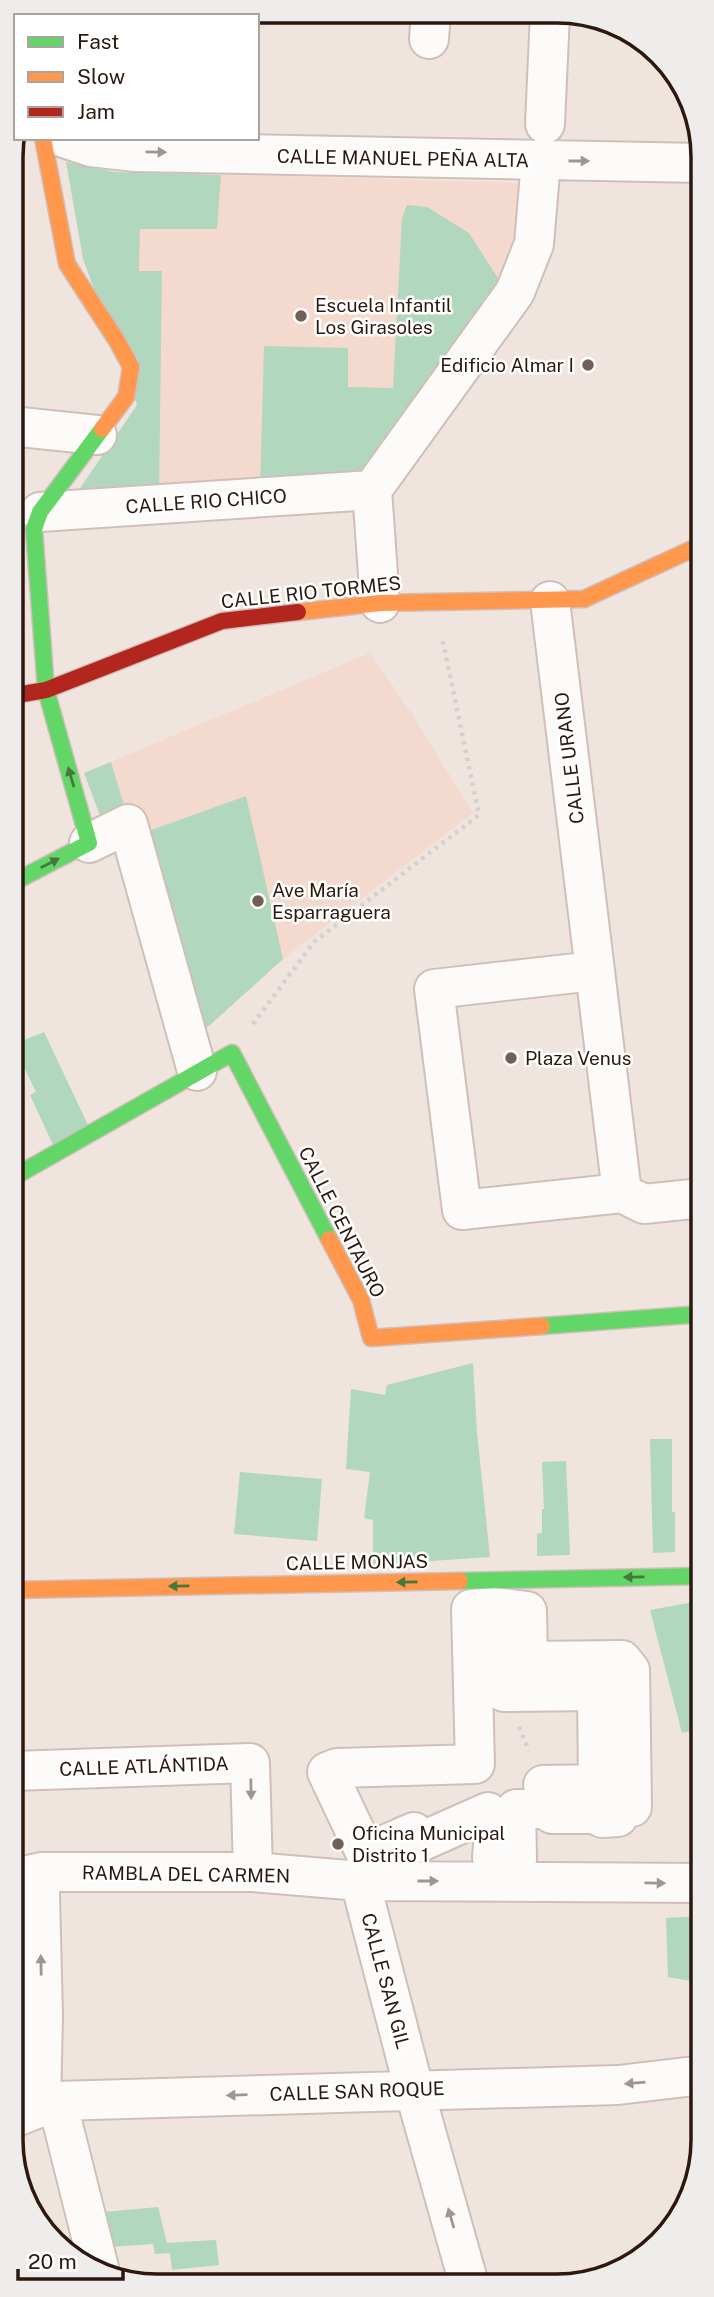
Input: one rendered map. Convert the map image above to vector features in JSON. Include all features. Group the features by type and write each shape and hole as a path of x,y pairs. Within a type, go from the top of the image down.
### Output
{"street":[{"path":"545,124 550,23"},
{"path":"43,140 67,264 131,367 126,397 40,512 34,529 46,690 89,843"},
{"name":"CALLE MANUEL PEÑA ALTA","path":"70,140 91,147 135,152 691,163"},
{"path":"380,603 372,490 515,292 534,244 541,161"},
{"path":"23,427 97,435"},
{"name":"CALLE RIO CHICO","path":"40,512 372,490"},
{"name":"CALLE RIO TORMES","path":"23,694 46,690 222,621 380,603 584,600 691,550"},
{"name":"CALLE URANO","path":"550,601 594,971 633,1199"},
{"path":"23,877 128,824 197,1071"},
{"path":"594,971 434,989 462,1210 633,1199 691,1198"},
{"path":"23,1172 232,1053"},
{"name":"CALLE CENTAURO","path":"232,1053 361,1300 371,1338 691,1315"},
{"name":"CALLE MONJAS","path":"23,1590 494,1593 691,1577"},
{"path":"494,1593 527,1611 528,1661 622,1660 630,1670 632,1807 623,1807 618,1818 602,1818 602,1814 552,1814 552,1809 516,1809 517,1859 492,1857 495,1824 488,1812 418,1843 414,1832 384,1847 365,1852 327,1772 337,1768 475,1763 471,1609 494,1593"},
{"path":"494,1593 496,1663 504,1692 597,1691 598,1784 543,1785"},
{"name":"CALLE ATLÁNTIDA","path":"23,1771 250,1763 253,1871"},
{"name":"RAMBLA DEL CARMEN","path":"27,1875 253,1871 359,1881 691,1883"},
{"path":"27,1875 40,1894 28,2014 37,2109 95,2259"},
{"name":"CALLE SAN GIL","path":"359,1881 466,2274"},
{"name":"CALLE SAN ROQUE","path":"37,2109 414,2089 618,2085 691,2077"}],"path":[{"path":"232,1053 314,942 479,814 435,603"},
{"path":"504,1692 543,1785"}],"shaded area":[{"name":"Escuela Infantil Los Girasoles","path":"66,162 115,172 526,183 510,276 362,484 83,499 137,405"},
{"name":"Ave María Esparraguera","path":"370,653 412,714 473,813 283,959 200,1034 134,811 105,829 84,773"}],"green space":[{"path":"66,162 115,172 221,175 217,229 140,229 139,271 162,271 159,494 74,497 137,405 83,259"},
{"path":"407,205 427,207 469,233 503,286 362,484 260,489 264,346 348,348 348,387 393,388 402,218"},
{"path":"111,762 127,815 105,829 84,773"},
{"path":"246,796 283,959 200,1034 143,833"},
{"path":"44,1032 88,1125 53,1145 30,1095 36,1092 23,1065 23,1040"},
{"path":"473,1363 490,1557 373,1565 373,1520 364,1518 370,1472 346,1469 351,1389 385,1395 387,1385"},
{"path":"650,1439 672,1439 675,1552 653,1553"},
{"path":"566,1461 570,1555 537,1556 537,1534 542,1533 544,1509 542,1462"},
{"path":"240,1472 322,1479 317,1541 234,1534"},
{"path":"691,1603 691,1731 682,1733 650,1610"},
{"path":"691,1917 691,1981 668,1977 666,1918"},
{"path":"158,2207 167,2243 216,2240 219,2265 172,2270 170,2253 155,2254 153,2244 110,2247 103,2212"}],"traffic: fast":[{"path":"23,877 89,843 46,690 34,529 40,512 102,429"},
{"path":"23,1172 232,1053 329,1239"},
{"path":"542,1326 691,1315"},
{"path":"460,1581 691,1576"}],"traffic: slow":[{"path":"43,140 67,264 131,367 126,397 102,429"},
{"path":"298,612 380,603 584,599 691,550"},
{"path":"329,1239 361,1300 371,1338 542,1326"},
{"path":"23,1590 460,1581"}],"traffic: jam":[{"path":"23,694 46,690 222,621 298,612"}],"place":[{"name":"Escuela Infantil Los Girasoles","path":"301,316"},
{"name":"Edificio Almar I","path":"588,365"},
{"name":"Ave María Esparraguera","path":"258,901"},
{"name":"Plaza Venus","path":"511,1058"},
{"name":"Oficina Municipal Distrito 1","path":"338,1844"}]}
